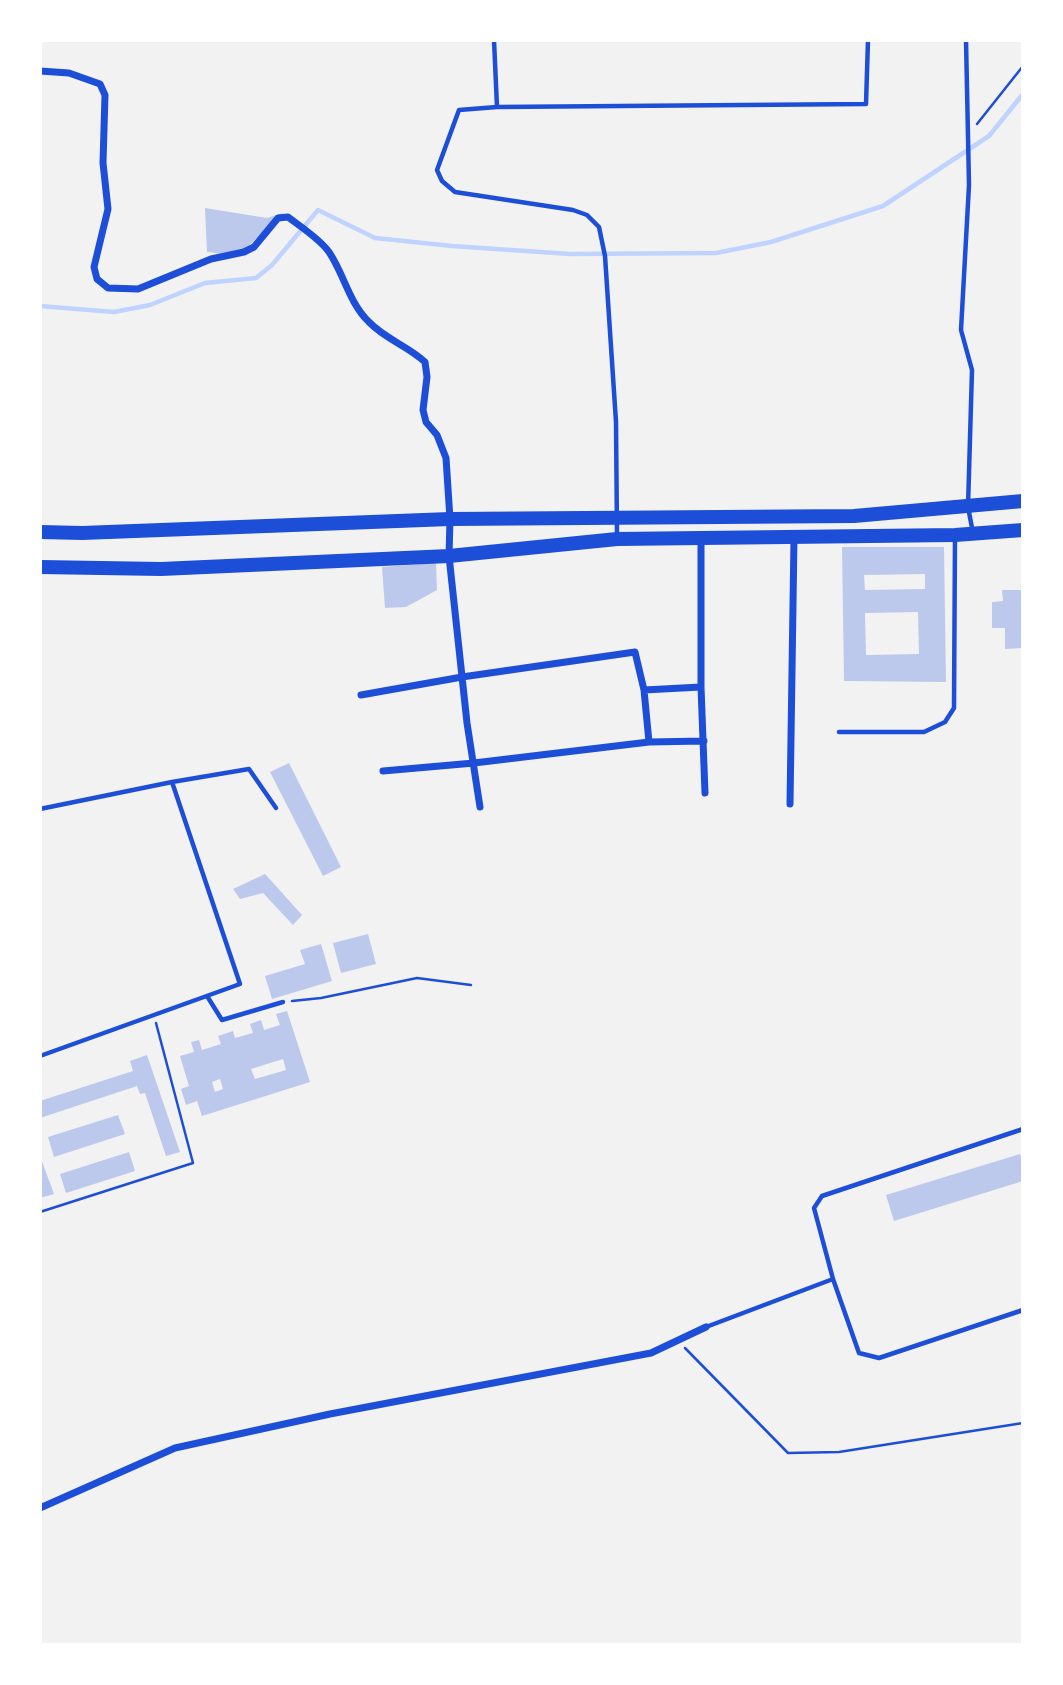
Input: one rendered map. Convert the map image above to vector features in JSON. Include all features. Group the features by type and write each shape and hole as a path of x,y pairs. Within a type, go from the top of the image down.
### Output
{"main road":[{"path":"40,532 82,533 450,519 854,516 1023,501"},
{"path":"40,566 161,569 449,556 617,539 955,536 1023,530"}],"street":[{"path":"40,71 69,73 100,84 104,95 103,163 108,209 94,267 97,279 108,288 138,289 211,259 244,252 254,247 278,218 288,217 328,250 351,297 368,321 388,338 414,351 425,362 427,377 423,410 426,422 437,435 446,458 450,519 449,556 480,807"},
{"path":"790,804 794,537"},
{"path":"701,538 701,687 705,793"},
{"path":"361,695 462,677 635,652 644,690 649,741"},
{"path":"644,690 701,687"},
{"path":"383,771 474,763 649,741 704,741"},
{"path":"40,1508 175,1448 330,1413 651,1353 706,1327"}],"lane":[{"path":"494,40 497,107"},
{"path":"617,539 616,422 605,256 599,227 587,215 573,210 455,192 442,181 437,170 459,110 497,107 866,104 868,40"},
{"path":"966,40 969,185 961,330 972,370 968,507 973,534"},
{"path":"839,732 924,732 945,722 954,708 955,536"},
{"path":"40,809 249,768 276,808"},
{"path":"40,1056 240,984 172,782"},
{"path":"207,996 222,1020 283,1002"},
{"path":"1023,1129 822,1196 814,1208 833,1279 859,1353 879,1358 1023,1310"},
{"path":"706,1327 833,1279"}],"path":[{"path":"968,135 1023,66"},
{"path":"283,1002 321,998 417,978 471,985"},
{"path":"40,1212 193,1163 154,1015"},
{"path":"678,1340 788,1453 839,1452 1023,1423"}],"building":[{"path":"205,208 267,218 283,213 244,250 233,255 207,252"},
{"path":"842,547 944,547 946,682 844,681","holes":["925,574 925,589 865,590 864,575","918,612 919,654 866,655 865,613"]},
{"path":"436,563 437,590 406,607 385,608 382,567"},
{"path":"1002,590 1023,590 1023,648 1005,649 1005,628 992,628 992,602 1003,601"},
{"path":"289,763 341,867 323,876 270,772"},
{"path":"265,874 302,915 293,925 263,893 240,899 233,889"},
{"path":"368,934 376,964 341,973 333,943"},
{"path":"321,944 332,981 272,999 265,976 305,964 300,950"},
{"path":"287,1011 310,1082 202,1116 197,1101 186,1105 181,1089 189,1086 180,1056 194,1052 191,1042 199,1040 202,1050 221,1044 218,1036 233,1031 235,1038 253,1033 250,1024 261,1020 264,1030 280,1025 276,1014","holes":["283,1059 286,1070 255,1079 251,1069","220,1079 223,1089 215,1092 212,1082"]},
{"path":"147,1055 180,1152 166,1156 145,1093 140,1094 137,1086 40,1118 40,1101 133,1071 130,1061"},
{"path":"118,1115 125,1134 54,1157 48,1137"},
{"path":"129,1152 135,1171 66,1193 60,1174"},
{"path":"1020,1154 1023,1181 894,1221 886,1195"},
{"path":"40,1156 54,1194 40,1198"}],"waterway":[{"path":"40,306 114,312 150,305 205,283 256,278 272,265 318,210 375,238 452,246 570,254 716,253 771,242 883,206 989,136 1023,94"}]}
